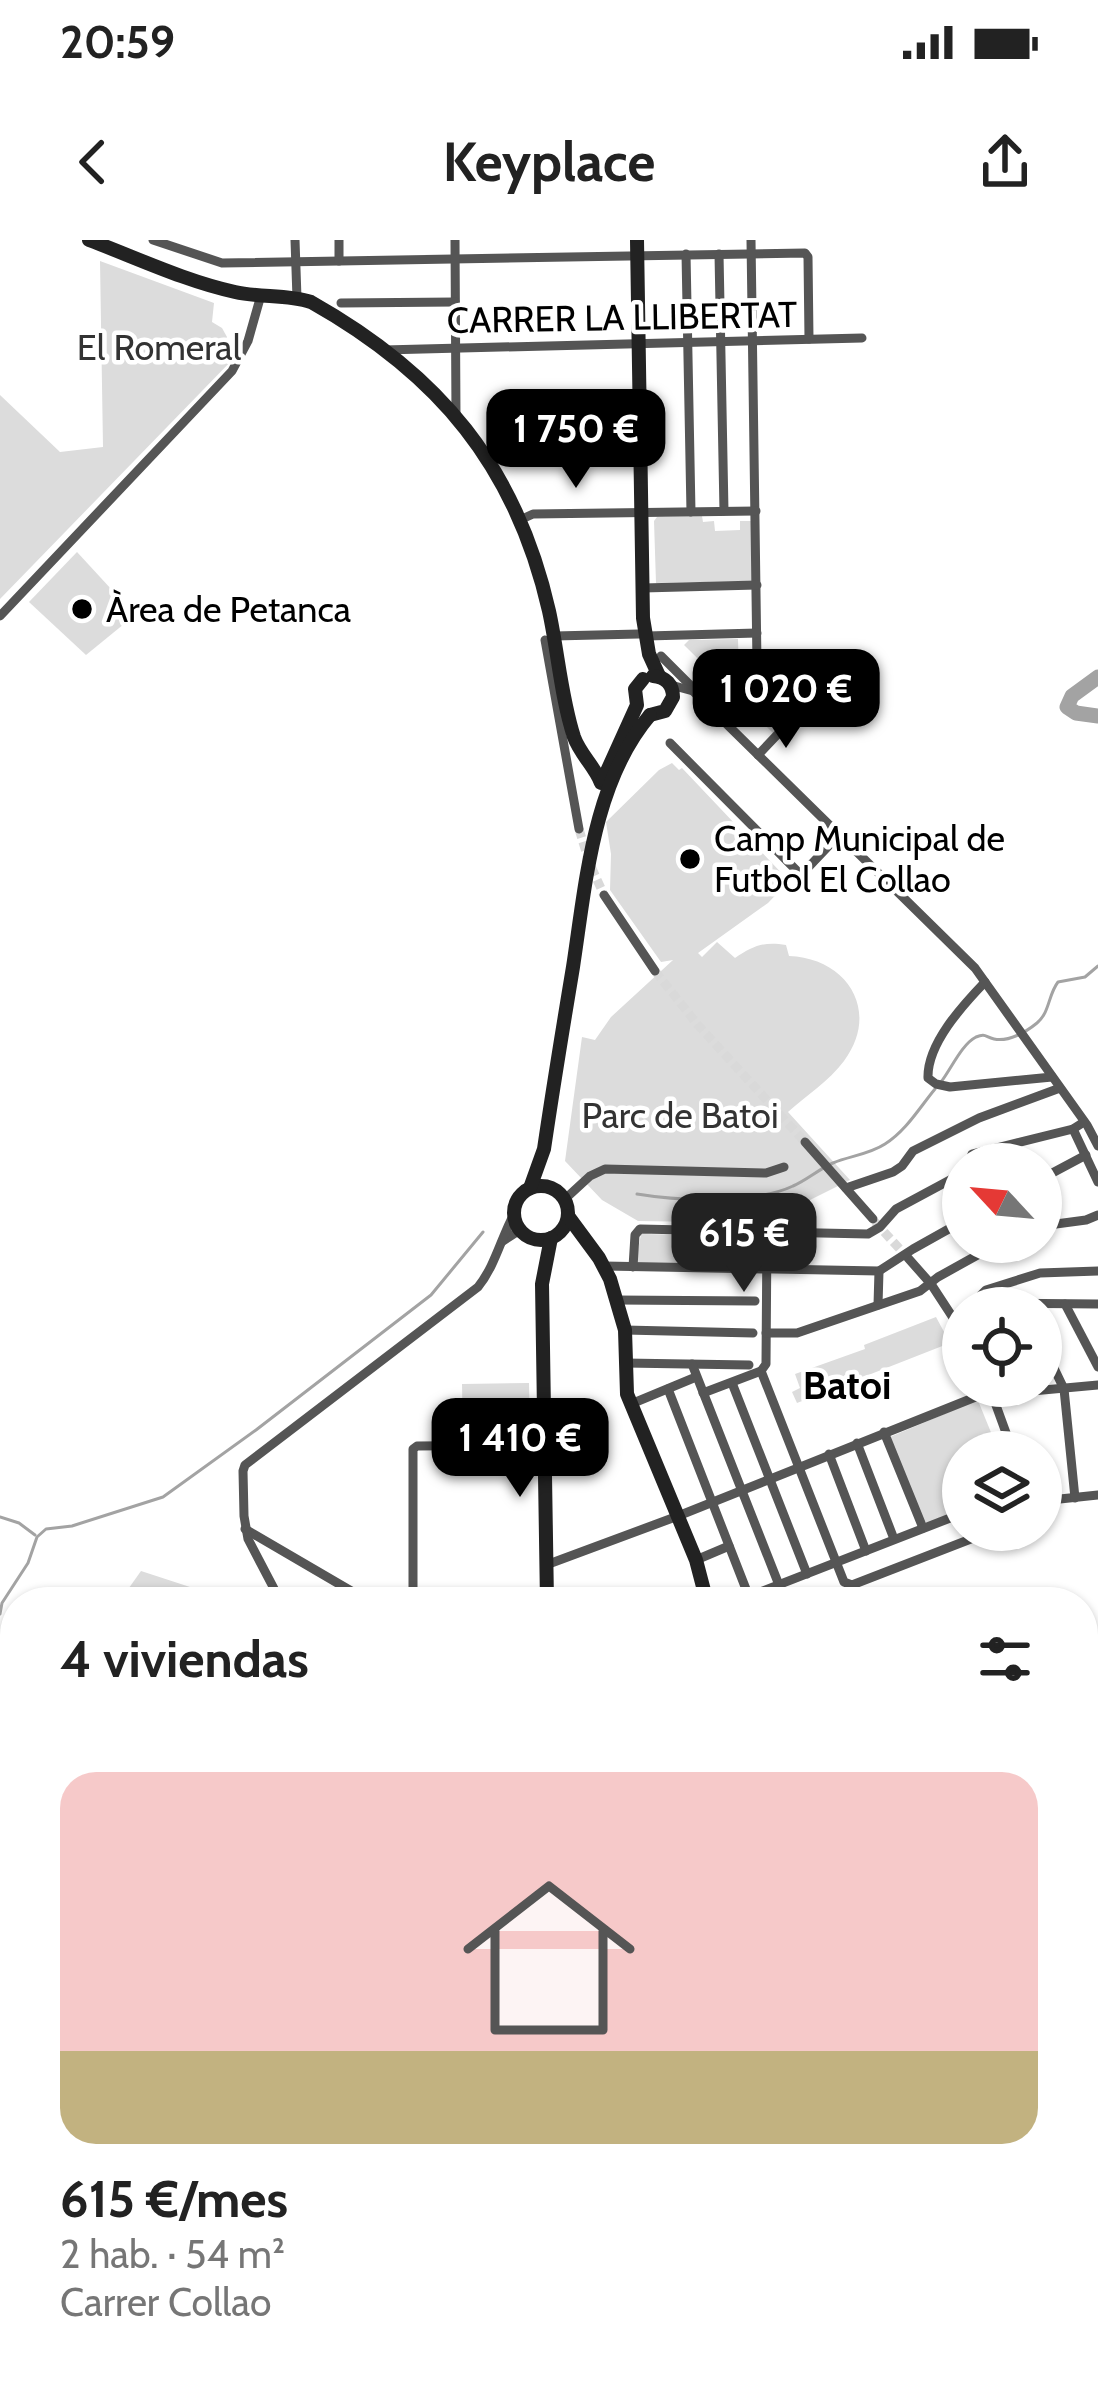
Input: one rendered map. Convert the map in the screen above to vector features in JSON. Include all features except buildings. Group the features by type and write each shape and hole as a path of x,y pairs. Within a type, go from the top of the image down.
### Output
{"main road":[{"path":"89,240 222,289 297,298 318,307 422,380 456,416 521,519 540,574 571,725 601,784"},
{"path":"590,862 608,792 643,710 635,689 643,679 637,247"},
{"path":"643,630 649,654 668,686 665,711 643,710"},
{"path":"643,679 668,686"},
{"path":"542,1285 514,1214 518,1199 530,1188 544,1148 601,784 609,761 643,710"},
{"path":"582,752 609,761"},
{"path":"544,1148 550,1187"},
{"path":"530,1188 550,1187 565,1199 568,1216 554,1236 542,1285 547,1587"},
{"path":"568,1216 591,1250"},
{"path":"524,1234 536,1240 574,1238 608,1266 625,1330 626,1391 703,1587"}],"street":[{"path":"153,240 222,263 455,258 637,247 686,254 807,254 809,339"},
{"path":"295,240 297,298"},
{"path":"338,240 339,261"},
{"path":"455,240 456,416"},
{"path":"751,240 757,663 767,683 799,714"},
{"path":"686,254 691,512"},
{"path":"719,254 724,511"},
{"path":"0,616 232,371 248,341 261,296"},
{"path":"341,303 455,302"},
{"name":"CARRER LA LLIBERTAT","path":"384,350 862,338"},
{"path":"521,519 533,514 756,511"},
{"path":"643,588 757,585"},
{"path":"579,829 550,638 643,630 757,634"},
{"path":"661,656 940,932 988,986 1098,1146"},
{"path":"758,755 831,678"},
{"path":"668,686 697,695"},
{"path":"670,743 801,875 838,835"},
{"path":"604,895 655,971"},
{"path":"988,986 942,1038 927,1070 932,1082 950,1087 1052,1076"},
{"path":"846,1188 893,1172 913,1151 979,1118 1060,1088"},
{"path":"1017,1143 1084,1122"},
{"path":"1072,1129 1098,1181"},
{"path":"805,1142 873,1219"},
{"path":"1062,1168 1086,1155"},
{"path":"565,1199 605,1169 766,1173 784,1167"},
{"path":"633,1267 635,1235 640,1229 870,1233 896,1209 942,1184"},
{"path":"273,1587 245,1528 245,1465 478,1287 489,1273 514,1214"},
{"path":"1062,1223 1098,1214"},
{"path":"703,1393 766,1367 767,1232"},
{"path":"608,1266 879,1271 942,1233"},
{"path":"500,1245 506,1237 524,1234"},
{"path":"908,1258 942,1300"},
{"path":"766,1333 797,1333 920,1291 965,1263"},
{"path":"878,1305 879,1271"},
{"path":"996,1287 1040,1273 1098,1271"},
{"path":"616,1300 755,1301"},
{"path":"1062,1304 1098,1304"},
{"path":"1065,1304 1098,1367"},
{"path":"625,1330 753,1333"},
{"path":"626,1363 749,1365"},
{"path":"692,1364 779,1585"},
{"path":"761,1371 844,1582 852,1586 942,1551"},
{"path":"631,1405 696,1377"},
{"path":"732,1383 807,1574"},
{"path":"1062,1385 1075,1498"},
{"path":"1064,1389 1098,1385"},
{"path":"668,1389 743,1587"},
{"path":"546,1565 949,1407"},
{"path":"884,1432 923,1528"},
{"path":"857,1443 894,1539"},
{"path":"413,1587 413,1449 544,1445"},
{"path":"829,1454 866,1551"},
{"path":"1062,1499 1098,1495"},
{"path":"775,1587 942,1521"},
{"path":"245,1528 345,1587"},
{"path":"695,1560 729,1546"}],"green space":[{"name":"El Romeral","path":"100,261 214,303 212,322 222,328 227,337 224,348 235,357 0,599 0,395 60,452 103,447"},
{"path":"702,516 703,522 714,521 715,531 740,530 740,521 751,521 752,581 656,583 654,521 657,517"},
{"name":"Àrea de Petanca","path":"77,552 135,615 86,655 29,602"},
{"path":"738,639 746,689 782,726 774,734 684,645 689,640"},
{"name":"Parc de Batoi","path":"672,763 789,881 768,903 698,953 702,957 717,942 735,958 759,946 786,945 789,956 810,959 842,977 858,1006 855,1042 844,1061 788,1112 850,1180 764,1223 638,1221 602,1200 565,1161 582,1037 595,1040 611,1017 673,960 661,962 610,890 606,822"},
{"path":"641,1234 763,1236 762,1262 638,1263"},
{"path":"936,1317 942,1328 942,1346 797,1403 792,1392 800,1388 795,1374 865,1349 864,1345"},
{"path":"529,1383 530,1433 463,1435 462,1384"},
{"path":"961,1407 981,1407 990,1431 942,1431 942,1517 927,1523 890,1437"},
{"path":"141,1571 190,1587 130,1587"}],"waterway":[{"path":"1098,677 1072,696 1067,707 1098,716"},
{"path":"941,1082 971,1040 982,1035 1006,1039 1023,1033 1041,1019 1058,982 1085,977 1098,966"},
{"path":"637,1194 716,1199 777,1192 893,1139 935,1089"},
{"path":"12,1587 37,1537 46,1529 72,1526 163,1497 431,1295 483,1232"},
{"path":"0,1517 35,1535"}],"tunnel":[{"path":"579,829 604,895"},
{"path":"655,971 805,1142"},
{"path":"875,1222 908,1258"}],"place":[{"name":"Àrea de Petanca","path":"82,609"},
{"name":"Camp Municipal de Futbol El Collao","path":"690,859"}],"district":[{"name":"Batoi","path":"847,1385"}]}
